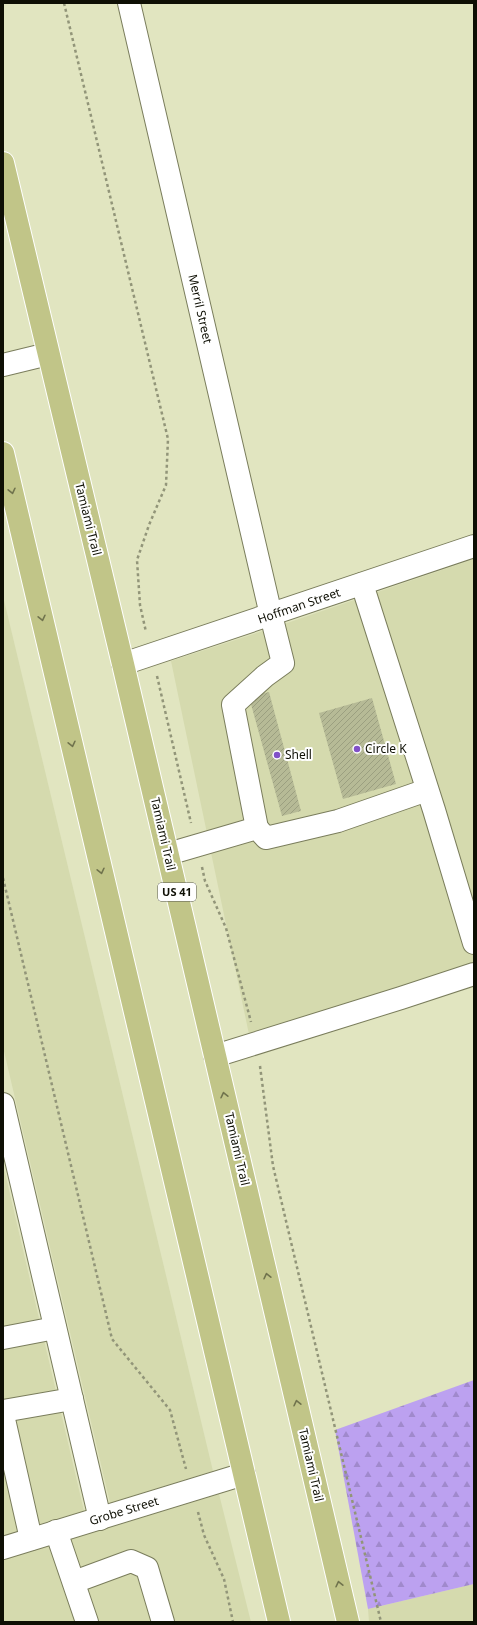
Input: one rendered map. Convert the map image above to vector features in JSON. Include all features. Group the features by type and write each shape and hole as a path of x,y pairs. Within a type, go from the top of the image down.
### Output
{"main road":[{"name":"Tamiami Trail","path":"3,163 168,854 348,1622"},
{"path":"3,453 278,1622"}],"street":[{"name":"Merril Street","path":"129,3 283,663 265,676 233,705 258,828"},
{"path":"3,365 48,354"},
{"name":"Hoffman Street","path":"123,664 474,546"},
{"path":"362,584 474,943"},
{"path":"168,854 258,828 266,838 338,821 427,790"},
{"path":"215,1056 474,974"},
{"path":"3,1104 100,1519"},
{"path":"3,1338 55,1328"},
{"path":"3,1412 72,1399"},
{"path":"3,1415 31,1539"},
{"name":"Grobe Street","path":"3,1548 244,1474"},
{"path":"56,1531 87,1622"},
{"path":"74,1582 131,1561 147,1568 163,1622"}],"path":[{"path":"64,3 168,440 166,485 149,525 137,560 140,605 205,881 226,928 257,1043 274,1166 380,1622"},
{"path":"3,878 112,1339 170,1410 204,1535 224,1579 233,1622"}],"shaded area":[{"path":"474,559 474,971 251,1044 171,661"},
{"path":"3,596 213,1471 110,1503 3,1047"},
{"path":"3,1164 84,1511 3,1535"},
{"path":"219,1494 251,1622 3,1622 3,1560"},
{"path":"474,1584 474,1622 369,1622 368,1609"}],"green space":[{"path":"474,1380 474,1584 368,1609 335,1430"}],"building":[{"path":"269,692 301,811 282,816 249,697"},
{"name":"Circle K","path":"372,698 396,784 343,799 319,713"}],"place":[{"name":"Circle K","path":"357,749"},
{"name":"Shell","path":"277,755"}]}
